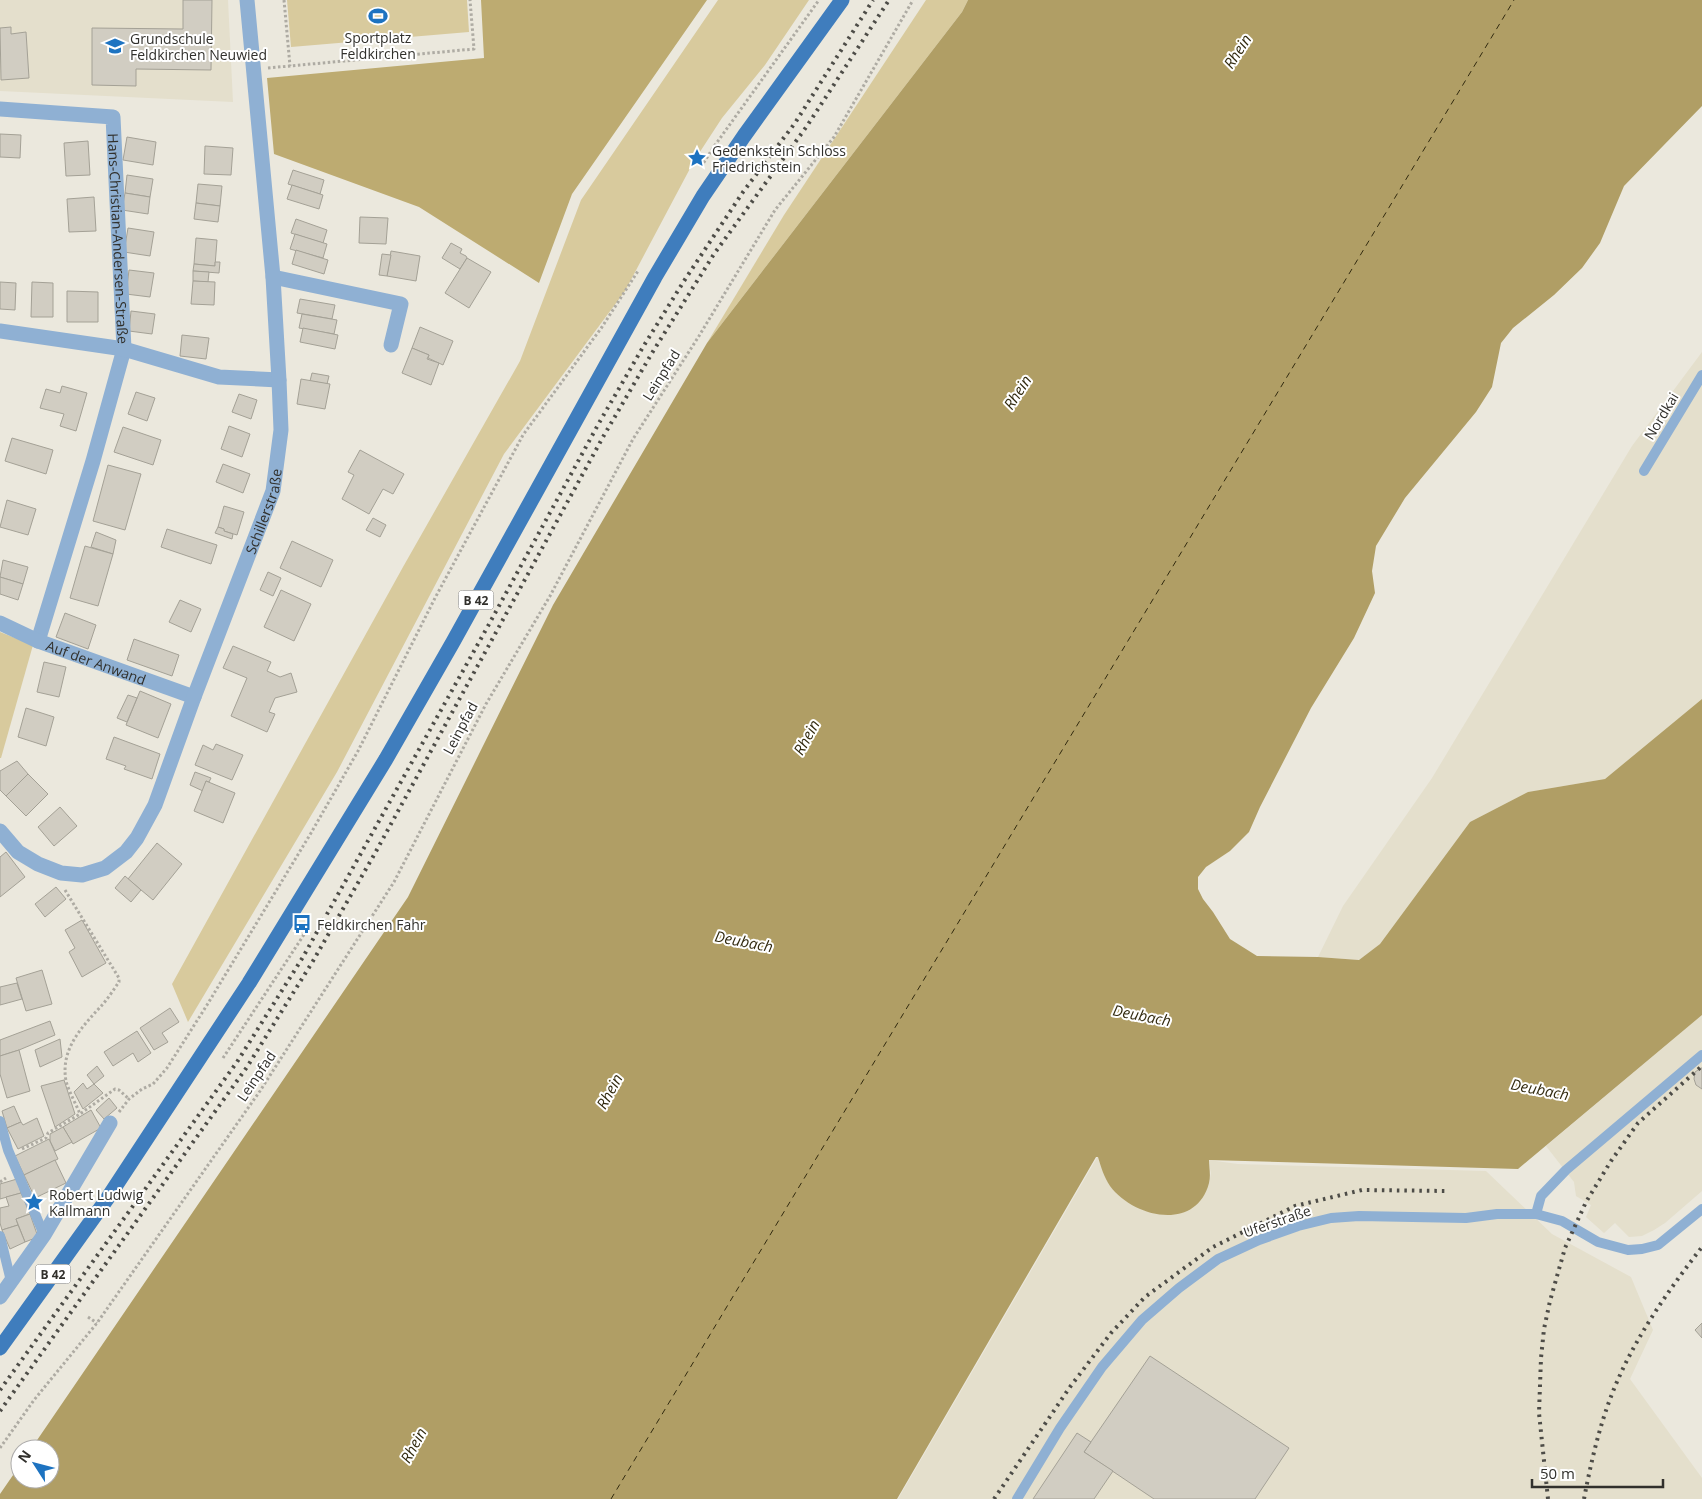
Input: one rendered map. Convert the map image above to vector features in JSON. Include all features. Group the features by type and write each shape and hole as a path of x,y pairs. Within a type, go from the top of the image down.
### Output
{"main road":[{"name":"B 42","path":"0,1348 107,1199 249,983 386,759 453,642 645,294 703,196 842,0"}],"street":[{"name":"Schillerstraße","path":"0,831 18,852 38,864 61,873 82,875 105,868 126,852 137,838 155,805 273,491 281,430 279,380 273,277 246,0"},
{"name":"Hans-Christian-Andersen-Straße","path":"0,109 113,117 124,349 93,461 38,640"},
{"path":"273,277 401,304 391,345"},
{"path":"0,331 124,349 219,377 279,380"},
{"name":"Auf der Anwand","path":"0,623 38,640 194,697"},
{"path":"0,1297 44,1235 110,1123"}],"lane":[{"name":"Nordkai","path":"1644,471 1702,375"},
{"path":"1536,1214 1540,1196 1566,1170 1702,1055"},
{"path":"0,1120 10,1154 44,1235"},
{"name":"Uferstraße","path":"1017,1499 1102,1367 1142,1320 1178,1288 1218,1259 1259,1240 1298,1226 1331,1218 1359,1216 1466,1218 1496,1214 1536,1214 1562,1221 1598,1242 1628,1250 1658,1245 1702,1209"},
{"path":"0,1236 11,1281"}],"path":[{"path":"284,0 290,66 474,50 470,0"},
{"path":"698,173 713,148 819,0"},
{"name":"Leinpfad","path":"0,1448 34,1400 97,1324 259,1089 394,882 486,704 550,596 633,439 699,336 775,210 834,137 913,0"},
{"path":"110,1123 129,1099 142,1089 153,1084 167,1068 192,1032 358,752 435,598 523,436 602,327 639,269"},
{"path":"56,871 119,978 119,982 105,1002 74,1038 68,1052 66,1064 67,1083 80,1114"},
{"path":"223,1058 309,927 305,921"},
{"path":"219,1055 226,1061"},
{"path":"10,1154 46,1138 48,1133 80,1114 115,1089 119,1090 129,1099"},
{"path":"88,1317 97,1324"}],"shaded area":[{"name":"Grundschule Feldkirchen Neuwied","path":"0,0 228,0 233,102 0,91"},
{"name":"Sportplatz Feldkirchen","path":"287,0 467,0 469,32 291,47"},
{"path":"481,0 707,0 572,194 539,283 419,207 274,154 267,78 484,58"},
{"path":"718,0 809,0 765,65 722,118 694,161 625,291 504,454 337,772 188,1022 172,984 403,567 520,361 581,200"},
{"path":"926,0 968,0 962,12 707,343 784,215"},
{"path":"1702,352 1702,699 1605,779 1528,792 1470,822 1380,944 1359,960 1318,957 1343,906 1432,778 1632,446"},
{"path":"0,632 33,645 1,758 0,758"},
{"path":"1702,1015 1702,1191 1665,1223 1642,1236 1629,1237 1615,1223 1604,1233 1586,1217 1591,1205 1576,1196 1574,1182 1546,1146"},
{"path":"1098,1156 1209,1183 1211,1173 1208,1160 1238,1164 1486,1171 1552,1234 1631,1277 1653,1330 1630,1379 1702,1478 1702,1499 898,1499"}],"water":[{"path":"968,0 1702,0 1702,106 1624,186 1600,243 1582,268 1554,295 1513,328 1501,343 1492,387 1476,412 1405,498 1376,546 1372,571 1375,593 1354,638 1311,708 1249,832 1230,851 1206,867 1198,877 1198,889 1230,939 1257,956 1359,960 1380,944 1470,822 1528,792 1605,779 1702,699 1702,1015 1518,1169 1209,1160 1210,1180 1202,1199 1191,1209 1178,1214 1164,1215 1148,1212 1134,1206 1121,1197 1108,1183 1098,1157 1096,1157 897,1499 0,1499 0,1494 10,1480 10,1489 60,1489 60,1439 38,1439 408,897 553,605 707,343 962,12"}],"building":[{"path":"183,0 212,0 211,70 136,69 136,86 92,85 92,28 183,29"},
{"path":"11,27 11,34 26,32 29,78 1,80 0,28"},
{"path":"0,134 21,135 20,158 0,157"},
{"path":"127,137 156,142 153,165 123,160"},
{"path":"88,141 90,175 66,176 64,143"},
{"path":"205,146 233,148 231,175 204,174"},
{"path":"293,170 324,180 320,194 288,184"},
{"path":"127,175 153,179 150,197 125,193"},
{"path":"198,184 222,186 220,206 196,203"},
{"path":"292,185 323,195 319,209 287,199"},
{"path":"125,193 150,197 148,214 122,210"},
{"path":"94,197 96,231 69,232 67,199"},
{"path":"196,203 220,206 218,222 194,219"},
{"path":"360,217 388,218 386,244 359,243"},
{"path":"296,219 327,230 323,243 291,233"},
{"path":"128,228 154,232 150,256 124,252"},
{"path":"295,234 327,244 323,258 290,249"},
{"path":"196,238 217,240 215,266 194,264"},
{"path":"451,243 462,249 460,253 467,258 460,269 442,258"},
{"path":"296,250 328,260 324,274 292,264"},
{"path":"391,251 420,256 416,281 387,276"},
{"path":"382,254 391,255 387,276 379,275"},
{"path":"467,258 491,272 469,308 445,293"},
{"path":"215,262 220,262 219,273 193,271 194,264 215,266"},
{"path":"129,270 154,273 150,297 126,294"},
{"path":"193,271 209,272 208,282 193,281"},
{"path":"193,281 215,282 214,305 191,304"},
{"path":"0,282 16,283 15,310 0,309"},
{"path":"32,282 53,283 53,317 31,317"},
{"path":"67,291 98,292 98,322 67,322"},
{"path":"300,299 335,305 332,319 297,313"},
{"path":"131,311 155,314 152,334 129,331"},
{"path":"302,314 337,320 334,334 299,328"},
{"path":"420,327 453,341 443,365 428,358 429,355 412,348"},
{"path":"303,328 338,335 335,349 300,342"},
{"path":"182,335 209,338 206,359 180,356"},
{"path":"412,348 429,355 427,359 439,363 431,385 402,373"},
{"path":"312,373 329,376 327,384 310,381"},
{"path":"301,379 330,384 325,409 297,404"},
{"path":"62,386 87,393 76,431 60,426 64,414 40,408 46,389 60,393"},
{"path":"136,392 155,398 147,421 128,414"},
{"path":"239,394 257,400 251,419 232,412"},
{"path":"229,426 250,434 242,457 221,449"},
{"path":"123,427 161,440 153,465 114,452"},
{"path":"12,438 53,450 46,474 5,461"},
{"path":"360,450 404,474 393,494 383,489 369,514 342,499 354,475 348,472"},
{"path":"223,464 250,474 243,493 216,482"},
{"path":"108,465 141,474 125,530 93,521"},
{"path":"7,500 36,509 28,535 0,527"},
{"path":"224,506 244,512 237,535 218,527"},
{"path":"373,518 386,525 380,537 366,530"},
{"path":"218,527 233,534 232,539 215,533"},
{"path":"167,529 217,545 211,564 161,547"},
{"path":"96,532 116,540 113,554 91,547"},
{"path":"292,541 333,560 321,587 280,568"},
{"path":"85,546 113,554 98,606 70,598"},
{"path":"3,560 28,567 23,584 0,577"},
{"path":"268,572 281,578 273,596 260,590"},
{"path":"0,577 23,584 18,600 0,594"},
{"path":"281,590 311,604 294,641 264,627"},
{"path":"180,600 201,609 191,632 169,622"},
{"path":"65,613 96,625 88,649 56,637"},
{"path":"134,639 179,655 172,676 127,660"},
{"path":"233,646 271,662 267,671 280,677 291,673 297,692 275,698 269,712 275,714 267,732 231,716 247,678 223,668"},
{"path":"44,662 66,667 59,697 37,692"},
{"path":"140,691 171,704 158,738 126,725"},
{"path":"128,695 137,698 127,722 117,718"},
{"path":"26,708 54,717 46,746 18,737"},
{"path":"114,737 160,754 152,779 124,769 126,766 106,759"},
{"path":"216,744 243,755 232,780 195,765 203,745 213,750"},
{"path":"17,761 28,774 6,796 0,790 0,771"},
{"path":"195,772 211,778 209,782 206,781 203,791 190,785"},
{"path":"28,774 48,794 26,816 6,796"},
{"path":"206,781 235,793 223,823 194,811"},
{"path":"60,807 77,826 54,846 38,827"},
{"path":"157,843 182,864 153,900 128,879"},
{"path":"6,852 25,877 0,897 0,857"},
{"path":"125,876 141,890 131,902 115,888"},
{"path":"56,887 66,899 45,917 35,904"},
{"path":"82,920 106,963 82,977 69,952 75,948 65,930"},
{"path":"42,970 52,1004 26,1011 16,978"},
{"path":"17,983 22,999 0,1005 0,987"},
{"path":"170,1008 179,1022 162,1033 168,1042 154,1050 140,1028"},
{"path":"50,1021 55,1035 0,1056 0,1040"},
{"path":"137,1031 151,1053 138,1062 133,1053 113,1066 104,1052"},
{"path":"60,1039 62,1057 40,1067 35,1050"},
{"path":"19,1050 30,1091 7,1098 0,1074 0,1056"},
{"path":"97,1066 104,1076 94,1084 87,1075"},
{"path":"1701,1068 1702,1089 1696,1085 1694,1079 1695,1072"},
{"path":"64,1080 75,1114 55,1127 41,1086"},
{"path":"83,1083 87,1089 94,1084 103,1093 83,1109 74,1092"},
{"path":"109,1098 117,1108 104,1119 96,1110"},
{"path":"14,1106 21,1122 7,1128 2,1111"},
{"path":"91,1110 101,1128 73,1144 63,1127"},
{"path":"37,1118 44,1136 18,1149 7,1128 21,1122 23,1125"},
{"path":"63,1127 72,1142 55,1151 50,1141 50,1134"},
{"path":"49,1139 58,1159 24,1175 15,1156"},
{"path":"55,1160 66,1183 35,1198 24,1175"},
{"path":"17,1179 21,1193 0,1199 0,1184"},
{"path":"21,1193 30,1214 16,1219 18,1225 2,1230 0,1208 9,1206 6,1197"},
{"path":"30,1214 38,1237 25,1242 16,1219"},
{"path":"18,1225 25,1242 10,1249 2,1230"},
{"path":"1702,1323 1702,1338 1695,1330"},
{"path":"1150,1356 1289,1448 1255,1499 1154,1499 1084,1452"},
{"path":"1077,1433 1091,1442 1084,1452 1113,1471 1094,1499 1033,1499"}],"ferry route":[{"path":"611,1499 1514,0"}],"railway":[{"path":"0,1390 237,1062 303,957 643,347 743,192 795,123 873,0"},
{"path":"0,1411 247,1067 313,961 374,855 603,437 652,353 714,254 807,126 889,0"},
{"path":"1548,1499 1539,1413 1541,1358 1544,1329 1550,1301 1565,1248 1586,1202 1611,1161 1638,1123 1702,1066"},
{"path":"994,1499 1070,1387 1111,1333 1145,1297 1213,1247 1295,1206 1362,1190 1447,1191"},
{"path":"1584,1499 1598,1436 1620,1375 1637,1341 1657,1309 1702,1247"}],"place":[{"name":"Sportplatz Feldkirchen","path":"378,16"},
{"name":"Grundschule Feldkirchen Neuwied","path":"115,46"},
{"name":"Gedenkstein Schloss Friedrichstein","path":"697,158"},
{"name":"Feldkirchen Fahr","path":"302,924"},
{"name":"Robert Ludwig Kallmann","path":"34,1202"}],"water label":[{"name":"Rhein","path":"1237,51"},
{"name":"Rhein","path":"1017,392"},
{"name":"Rhein","path":"806,737"},
{"name":"Deubach","path":"744,941"},
{"name":"Deubach","path":"1142,1015"},
{"name":"Deubach","path":"1540,1089"},
{"name":"Rhein","path":"609,1091"},
{"name":"Rhein","path":"413,1445"}]}
